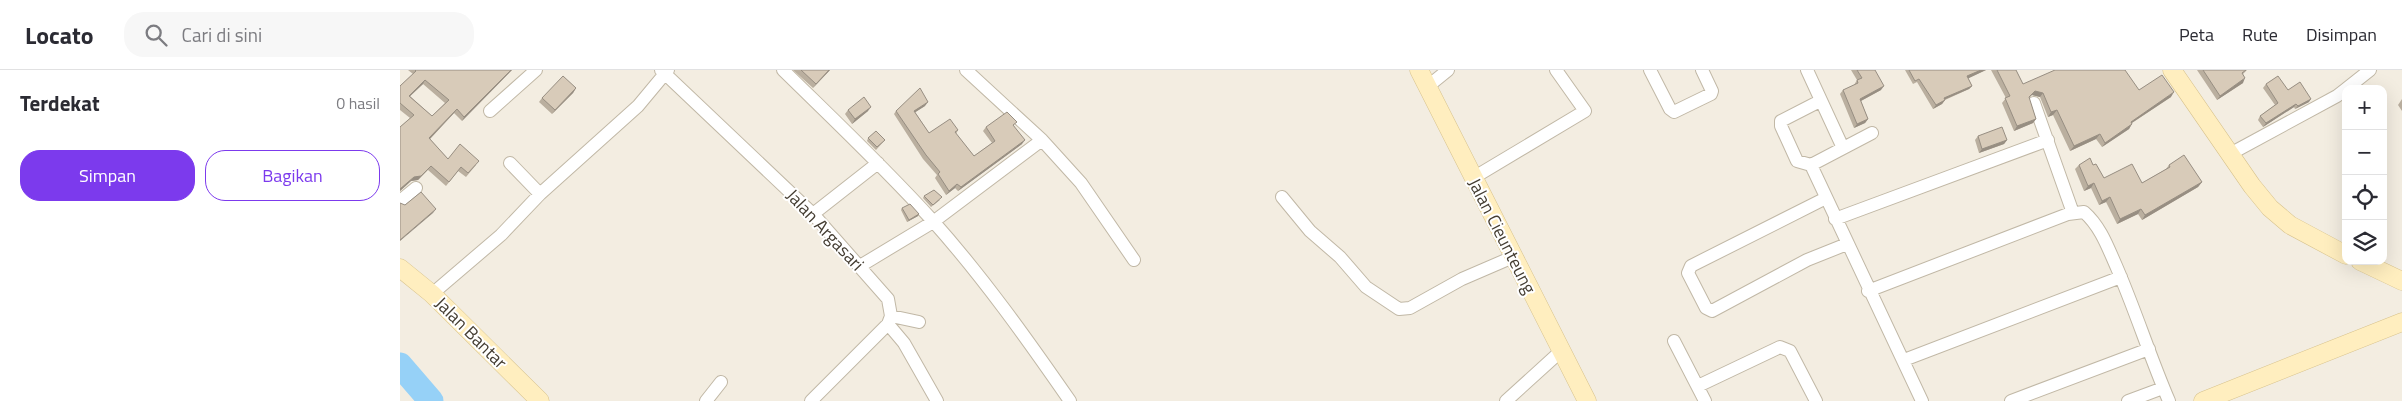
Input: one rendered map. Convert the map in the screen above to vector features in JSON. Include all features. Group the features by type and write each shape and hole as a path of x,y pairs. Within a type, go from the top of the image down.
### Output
{"street":[{"path":"490,111 536,70"},
{"path":"783,70 878,163 933,222 1014,320 1070,401"},
{"path":"966,70 1042,140 1081,183 1134,260"},
{"name":"Jalan Cieunteung","path":"1419,70 1472,178 1587,401"},
{"path":"1427,87 1448,70"},
{"path":"1472,178 1585,111 1556,70"},
{"path":"1650,70 1670,109 1674,112 1711,94 1712,91 1702,70"},
{"path":"1807,70 1843,148"},
{"path":"2172,70 2270,208 2290,225 2342,253"},
{"path":"2351,85 2370,70"},
{"path":"432,294 501,235 540,194 638,106 665,71"},
{"name":"Jalan Argasari","path":"665,71 813,214 888,300 889,320 909,350 936,401"},
{"path":"2230,154 2342,92"},
{"path":"1820,101 1783,119 1781,124 1795,159 1800,163 1811,165 1872,133"},
{"path":"2034,104 2073,213"},
{"path":"860,266 933,222 1042,140"},
{"path":"1835,218 2048,140"},
{"path":"510,163 540,194"},
{"path":"813,214 878,163"},
{"path":"1811,165 1868,291 1904,360 1922,401"},
{"path":"400,202 416,188"},
{"path":"1282,197 1310,231 1340,257 1366,287 1399,308 1410,308 1462,279 1513,257"},
{"path":"1826,198 1691,266 1688,273 1706,308 1712,311 1807,260 1847,244"},
{"path":"1868,291 2073,213 2084,212 2094,220 2121,277 2169,401"},
{"path":"2368,265 2402,282"},
{"name":"Jalan Bantar","path":"400,268 432,294 540,401"},
{"path":"1904,360 2121,277"},
{"path":"819,398 889,320 919,322"},
{"path":"2211,400 2402,322"},
{"path":"1674,341 1705,401"},
{"path":"1698,386 1780,347 1790,350 1816,401"},
{"path":"2011,401 2149,349"},
{"path":"1506,401 1561,351"},
{"path":"706,401 721,382"},
{"path":"2128,401 2163,388"}],"building":[{"path":"511,70 464,117 457,109 429,138 448,159 460,144 479,161 468,173 461,167 449,182 431,166 421,176 414,177 400,189 400,127 414,115 400,103 400,86 416,71","holes":["425,80 449,100 432,116 409,96"]},
{"path":"801,70 829,70 816,84"},
{"path":"1857,70 1875,70 1884,86 1860,99 1868,119 1857,124 1843,90 1858,83 1857,80 1862,78"},
{"path":"1909,70 1981,70 1967,76 1972,86 1944,98 1945,100 1936,105 1919,79 1915,81"},
{"path":"1997,70 2016,70 2023,84 2055,70 2125,70 2139,90 2162,75 2174,92 2105,143 2100,134 2074,146 2057,110 2051,112 2043,93 2035,91 2029,97 2036,119 2017,126 2005,98 2010,96"},
{"path":"2203,70 2246,70 2242,73 2245,78 2220,96"},
{"path":"563,76 576,88 555,110 542,98"},
{"path":"2278,76 2288,90 2300,82 2311,99 2298,106 2296,104 2266,123 2260,116 2278,103 2266,84"},
{"path":"920,88 928,102 914,111 929,133 950,119 958,130 955,132 974,156 995,141 986,127 1007,112 1017,122 1013,125 1025,140 961,187 957,184 949,191 938,174 940,172 896,111"},
{"path":"864,97 871,107 855,119 848,110"},
{"path":"2002,127 2007,140 1982,149 1978,136"},
{"path":"876,131 885,140 877,147 868,138"},
{"path":"2184,155 2202,182 2145,215 2141,209 2120,219 2110,197 2102,201 2094,183 2088,186 2079,165 2090,158 2093,165 2096,164 2104,178 2132,164 2142,183 2170,167 2169,165"},
{"path":"934,190 942,197 933,205 924,196"},
{"path":"421,192 436,209 400,240 400,203 405,205"},
{"path":"910,204 919,214 909,220 902,208"}],"waterway":[{"path":"400,365 431,401"}]}
